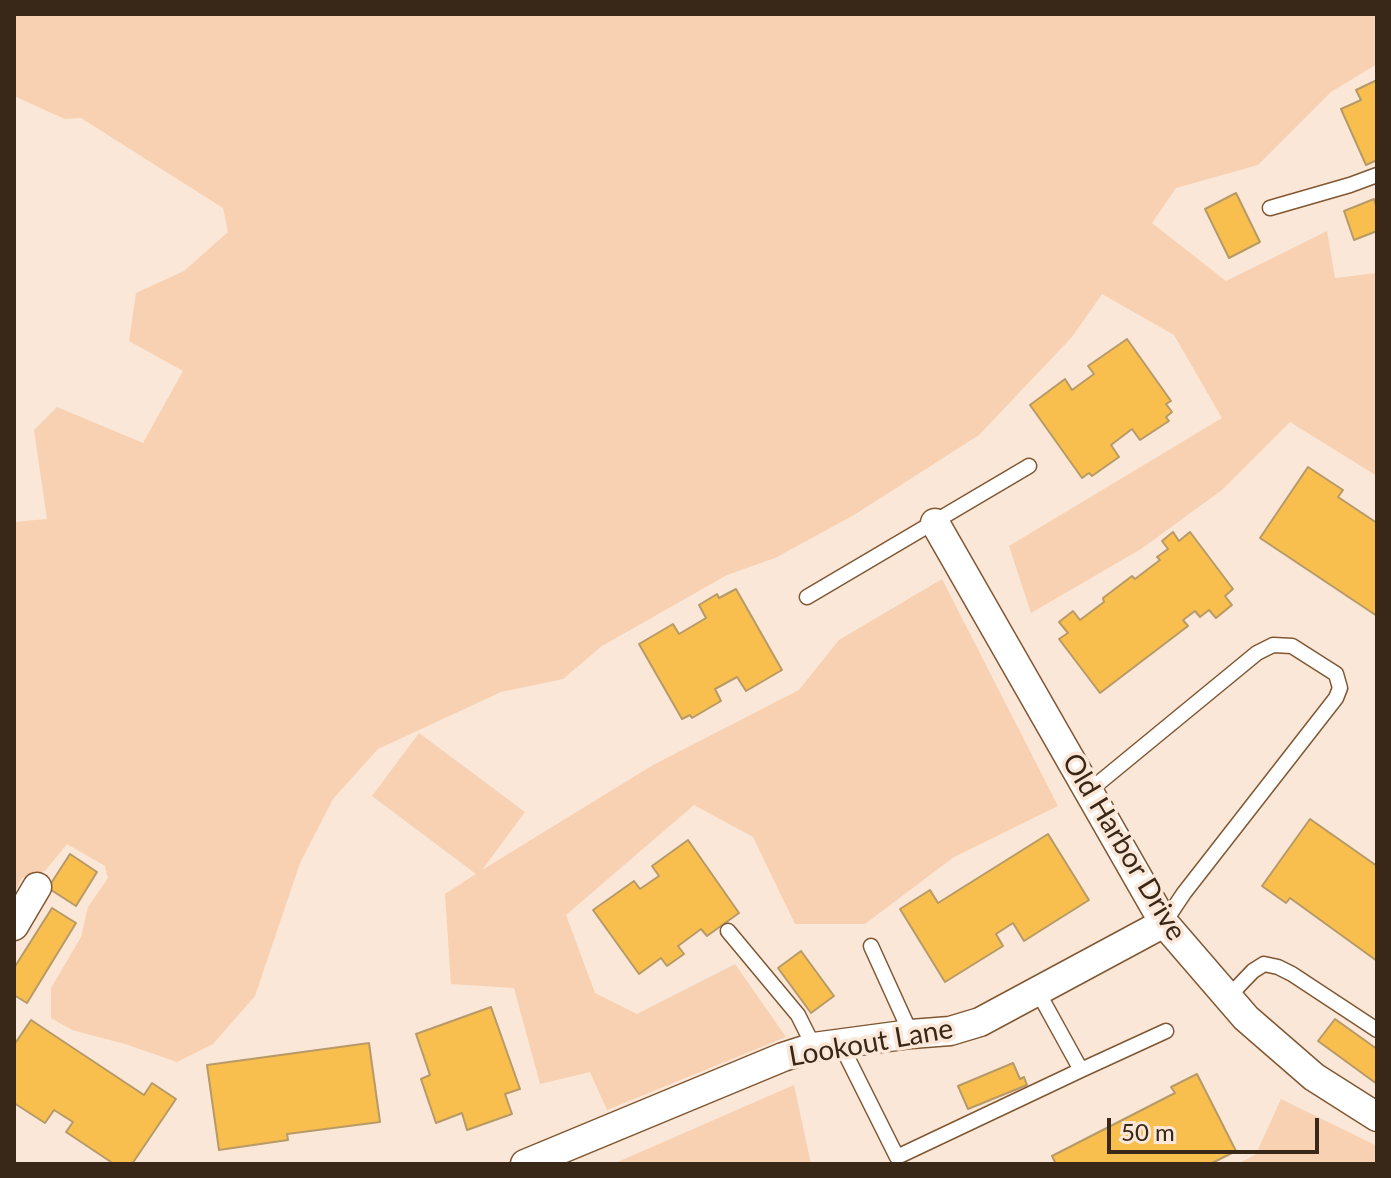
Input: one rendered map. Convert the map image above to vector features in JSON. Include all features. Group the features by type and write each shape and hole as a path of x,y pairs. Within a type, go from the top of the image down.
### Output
{"street":[{"name":"Old Harbor Drive","path":"935,523 1164,923 1246,1018 1314,1077 1377,1117"},
{"path":"14,926 37,887"},
{"name":"Lookout Lane","path":"525,1164 783,1057 827,1045 950,1031 980,1022 1164,923"}],"lane":[{"path":"1270,208 1377,175"},
{"path":"807,597 1029,466"},
{"path":"1089,791 1257,653 1273,645 1292,646 1336,674 1340,688 1336,698 1164,923"},
{"path":"728,931 827,1045 890,1161 1166,1031"},
{"path":"871,946 911,1034"},
{"path":"1228,997 1264,964 1278,967 1377,1030"},
{"path":"1038,992 1081,1070"}],"shaded area":[{"path":"14,14 1377,14 1377,64 1331,92 1258,165 1176,188 1152,223 1226,281 1327,231 1335,278 1377,273 1377,476 1290,422 1222,490 1141,549 1031,613 1009,546 1222,418 1174,335 1102,294 1072,337 979,435 854,515 775,558 727,575 602,646 563,679 501,692 378,749 333,799 300,863 255,996 213,1044 177,1062 72,1030 51,1018 51,988 81,937 88,907 108,878 105,866 67,844 45,871 22,878 14,894 14,522 47,519 34,430 57,407 143,443 183,371 129,341 136,293 184,271 228,232 223,208 81,118 65,119 14,96"},
{"path":"942,579 1058,806 954,857 865,924 795,924 753,837 694,805 566,915 595,993 637,1014 735,964 786,1037 607,1110 590,1072 540,1084 514,988 451,984 445,894 476,874 372,796 419,733 525,812 482,870 653,765 799,690 839,640"},
{"path":"794,1085 811,1164 613,1164"},
{"path":"1281,1099 1377,1146 1377,1164 1238,1164 1256,1154"}],"building":[{"path":"1377,80 1377,160 1366,165 1341,109 1361,100 1356,90"},
{"path":"1236,193 1260,242 1229,258 1205,209"},
{"path":"1374,199 1377,231 1354,240 1344,211"},
{"path":"1127,339 1171,401 1166,404 1172,412 1166,417 1169,421 1140,440 1132,429 1111,445 1119,457 1092,476 1089,473 1082,478 1030,405 1065,379 1072,390 1094,374 1088,366"},
{"path":"1308,467 1343,490 1338,497 1377,523 1377,616 1260,538"},
{"path":"1173,532 1179,541 1190,532 1233,589 1225,596 1232,605 1216,618 1209,610 1200,617 1195,611 1183,620 1188,626 1100,693 1059,639 1068,633 1059,622 1073,611 1080,620 1132,576 1135,579 1160,560 1157,557 1168,549 1162,541"},
{"path":"736,589 782,670 746,691 737,677 715,689 721,701 692,718 690,715 682,719 639,644 673,624 679,634 706,618 699,605 717,594 719,598"},
{"path":"1310,819 1377,866 1377,961 1290,898 1286,903 1262,886"},
{"path":"1048,834 1089,900 1024,941 1013,923 996,934 1003,946 945,982 900,909 930,890 938,903"},
{"path":"688,840 739,913 707,936 701,929 678,946 684,954 667,966 661,958 639,974 593,910 634,881 640,889 659,876 652,866"},
{"path":"70,854 97,872 76,906 48,888"},
{"path":"52,908 76,923 27,1003 14,995 14,968"},
{"path":"801,951 834,996 811,1013 778,968"},
{"path":"491,1007 520,1089 505,1094 512,1114 467,1130 462,1113 436,1123 421,1079 430,1075 416,1034"},
{"path":"1335,1019 1377,1049 1377,1084 1318,1041"},
{"path":"31,1020 144,1095 152,1083 176,1099 132,1164 114,1164 66,1132 73,1122 54,1110 45,1123 14,1103 14,1045"},
{"path":"369,1043 380,1122 287,1134 288,1140 219,1150 207,1065"},
{"path":"1013,1063 1020,1079 1024,1077 1027,1085 968,1109 958,1086"},
{"path":"1197,1074 1236,1151 1210,1164 1056,1164 1052,1156 1175,1093 1171,1087"}]}
